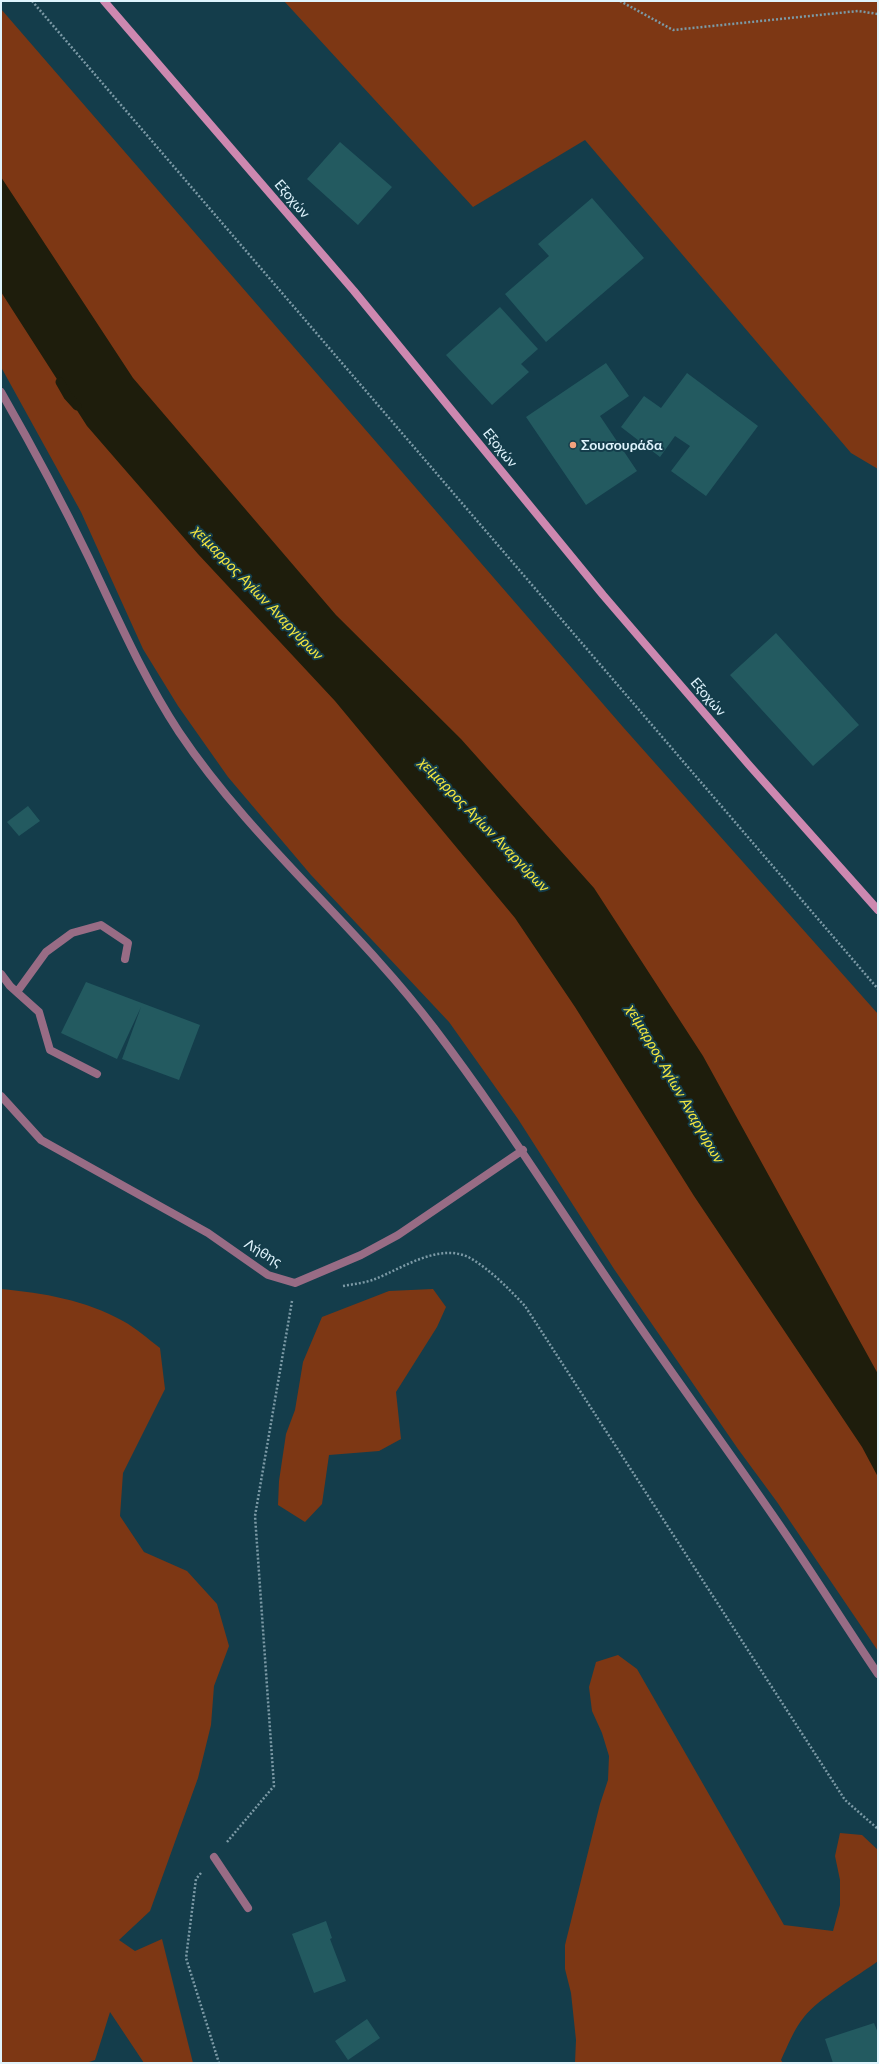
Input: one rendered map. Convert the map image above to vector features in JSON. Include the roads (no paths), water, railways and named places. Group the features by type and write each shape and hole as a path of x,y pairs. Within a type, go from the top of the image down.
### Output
{"main road":[{"name":"Εξοχών","path":"104,1 354,291 603,595 749,765 878,910"}],"street":[{"path":"1,392 28,438 79,538 141,668 180,734 243,814 292,870 386,970 432,1025 523,1150 561,1213 776,1520 878,1674"},
{"path":"17,992 46,952 72,932 101,925 128,943 125,959"},
{"path":"1,974 17,992 39,1012 50,1050 97,1074"},
{"name":"Λήθης","path":"1,1096 41,1140 208,1233 268,1275 295,1283 361,1255 398,1235 523,1150"},
{"path":"214,1858 248,1908"}],"water":[{"path":"1,177 133,378 336,615 461,739 594,888 703,1056 878,1374 878,1477 862,1447 694,1196 575,1007 515,918 335,701 198,554 87,426 1,292"}],"waterway":[{"name":"χείμαρρος Αγίων Αναργύρων","path":"60,382 68,396 77,406"}],"place":[{"name":"Σουσουράδα","path":"573,445"}]}
